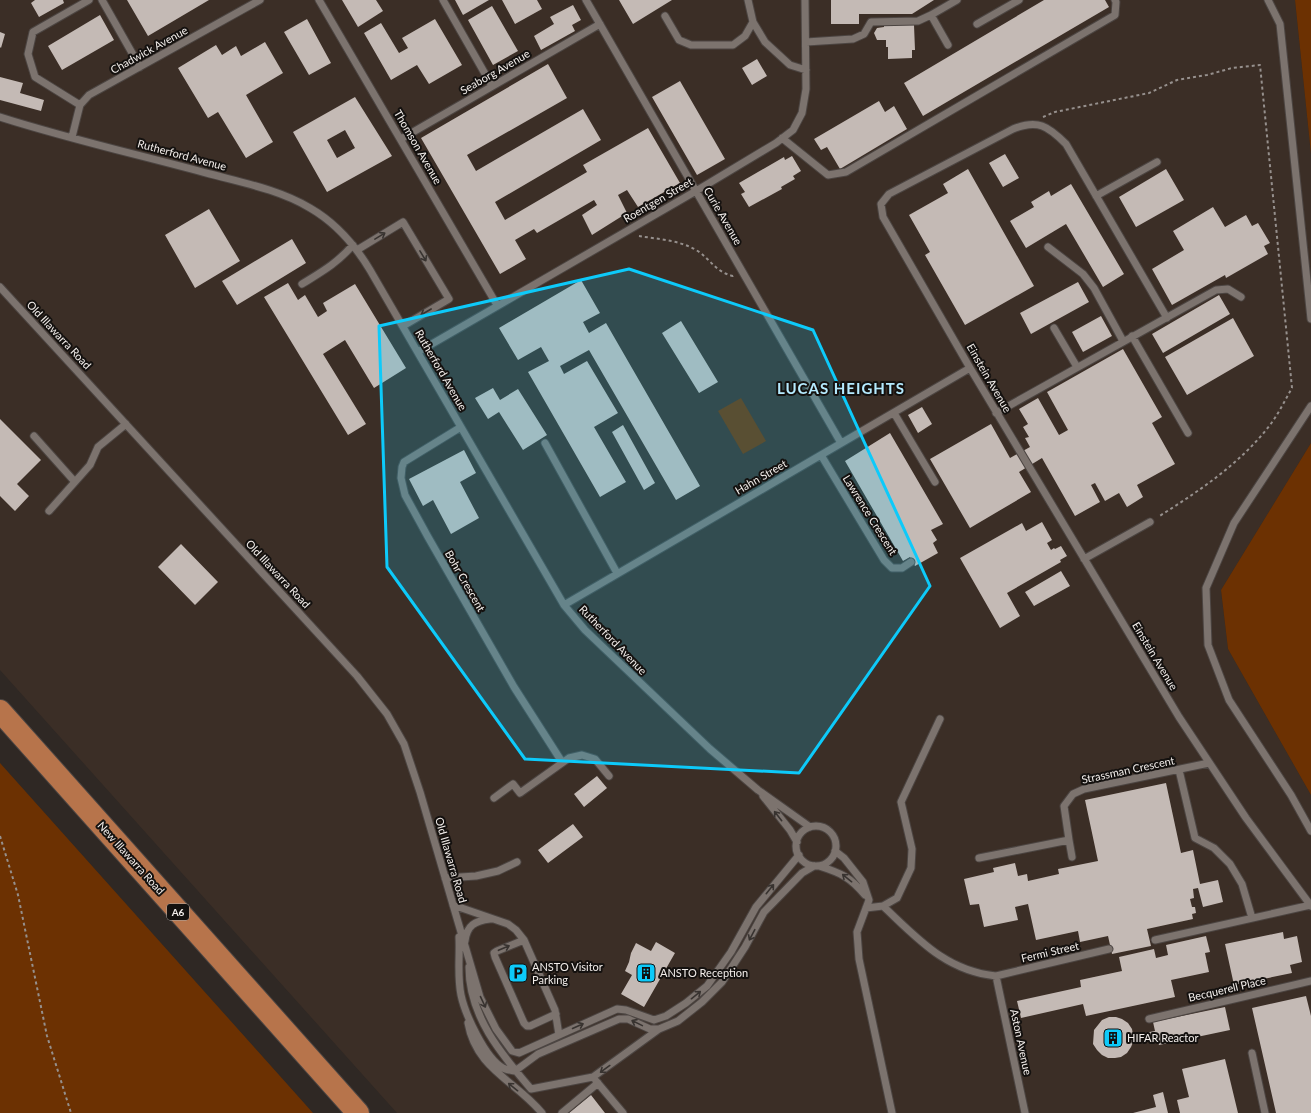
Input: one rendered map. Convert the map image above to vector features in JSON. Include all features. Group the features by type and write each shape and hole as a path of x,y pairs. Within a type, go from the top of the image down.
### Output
{"highway":[{"name":"New Illawarra Road","path":"0,711 358,1113"}],"lane":[{"path":"72,137 80,105 35,77 28,54 33,32 90,0"},
{"path":"102,0 140,67"},
{"name":"Chadwick Avenue","path":"80,105 89,95 260,0"},
{"name":"Thomson Avenue","path":"319,0 497,305"},
{"path":"443,0 492,86"},
{"name":"Curie Avenue","path":"586,0 841,443"},
{"path":"748,0 752,22 765,42 790,65 806,70"},
{"name":"Roentgen Street","path":"418,352 696,191 776,143 793,130 802,113 806,88 805,0"},
{"path":"806,42 853,40 864,34 871,22 918,21 957,0"},
{"path":"977,24 1019,0"},
{"path":"782,138 828,175 846,172 1115,15 1115,0"},
{"path":"1268,0 1280,24 1311,319"},
{"path":"931,15 948,45"},
{"path":"665,16 679,40 691,45 733,45 745,36 752,22"},
{"name":"Seaborg Avenue","path":"400,139 600,24"},
{"name":"Rutherford Avenue","path":"0,117 288,196 323,216 339,230 355,247 370,270 564,604 585,630 710,750 758,790 810,827"},
{"path":"1026,124 1040,125 1053,132 1066,144 1167,318"},
{"name":"Einstein Avenue","path":"1026,124 1013,129 889,194 881,204 883,217 996,413 1179,717 1246,818 1311,905"},
{"path":"1096,196 1157,162"},
{"path":"302,284 334,264 355,247 403,222 449,299 403,326"},
{"path":"1048,247 1083,274 1094,288 1123,341"},
{"name":"Old Illawarra Road","path":"0,287 358,676 387,714 404,744 420,792 458,924"},
{"path":"996,413 1216,290 1228,289 1241,297"},
{"path":"1054,328 1077,367"},
{"path":"1132,336 1188,433"},
{"name":"Hahn Street","path":"564,604 970,368"},
{"path":"1311,406 1234,522 1206,588 1208,645 1229,700 1291,795 1311,831"},
{"path":"894,413 935,482"},
{"path":"49,511 90,465 98,447 126,424"},
{"name":"Bohr Crescent","path":"461,427 404,462 401,472 401,483 405,494 428,537 514,687 562,762"},
{"path":"34,436 74,482"},
{"path":"544,443 617,573"},
{"name":"Lawrence Crescent","path":"821,455 884,560 892,568 902,568 911,562"},
{"path":"1084,560 1150,522"},
{"path":"883,906 897,898 911,868 912,849 901,802 940,720"},
{"path":"494,798 513,784 520,793 562,762 569,758 582,755 595,758 609,776"},
{"name":"Strassman Crescent","path":"1072,857 1064,806 1073,794 1084,789 1209,764"},
{"path":"1180,770 1195,838 1214,848 1230,864 1242,884 1252,918"},
{"name":"Rutherford Avenue","path":"758,790 790,830 797,842"},
{"path":"458,924 480,997 496,1029 512,1051 519,1053 617,1010 626,1010 654,1020 666,1016 686,1003 707,986 731,952 756,907 798,855 797,842 802,833 810,827 822,827 832,834 835,839 835,851 830,861 802,873 764,912 745,947 722,982 702,1002 678,1020 659,1029 596,1080 562,1113"},
{"path":"979,858 1069,840"},
{"path":"835,851 844,858 863,882 867,904 857,932 859,959 892,1113"},
{"path":"798,855 808,864 843,874 858,887 867,904"},
{"path":"445,878 476,876 498,871 517,862"},
{"path":"867,904 883,906 914,935 940,956 965,969 980,974 996,976"},
{"path":"453,905 508,924 516,930 524,940 555,1010 559,1035"},
{"path":"1155,940 1311,905"},
{"path":"465,946 466,933 470,926 479,921 492,918"},
{"path":"458,924 461,994 469,1030 476,1048 491,1066 542,1113"},
{"path":"524,940 497,951 494,953 495,957 524,1023 527,1026 556,1014"},
{"name":"Fermi Street","path":"996,976 1109,950"},
{"path":"469,960 469,978 473,999 489,1035 515,1071 531,1089 596,1080"},
{"name":"Aston Avenue","path":"996,976 1025,1113"},
{"name":"Becquerell Place","path":"1149,1019 1311,981"},
{"path":"466,1011 483,1045 496,1062 504,1069 515,1071 538,1054 619,1018 628,1019 650,1029 659,1029"},
{"path":"1252,1053 1265,1113"},
{"path":"596,1080 623,1113"}],"path":[{"path":"1026,124 1056,112 1149,93 1177,80 1207,75 1232,68 1260,65 1292,388 1271,424 1239,460 1200,491 1150,522"},
{"path":"624,233 685,244 697,250 724,274 733,276 742,272"},
{"path":"0,836 18,896 47,1036 71,1113"}],"highlighted area":[{"path":"629,269 813,330 930,586 799,773 525,759 387,567 379,326"}],"shaded area":[{"path":"0,0 1295,0 1311,154 1311,443 1221,590 1228,649 1311,795 1311,1113 397,1113 0,670"},
{"path":"1295,0 1311,0 1311,154"},
{"path":"741,398 766,441 743,454 718,411"},
{"path":"1311,443 1311,795 1228,649 1221,590"},
{"path":"0,763 313,1113 0,1113"}],"building":[{"path":"35,0 63,0 64,3 39,17 31,3"},
{"path":"127,0 209,0 148,36"},
{"path":"342,0 376,0 383,11 358,27"},
{"path":"455,0 489,0 463,15"},
{"path":"502,0 537,0 542,9 515,24"},
{"path":"619,0 672,0 633,24"},
{"path":"831,0 934,0 912,14 859,14 859,24 831,24"},
{"path":"1044,0 1105,0 1109,7 923,116 904,83"},
{"path":"573,5 581,20 572,25 575,31 541,50 534,36 554,24 550,17"},
{"path":"492,6 518,51 493,65 468,20"},
{"path":"100,15 114,40 62,70 48,46"},
{"path":"307,19 331,63 309,75 284,32"},
{"path":"435,19 462,65 429,84 417,65 391,80 364,33 381,23 399,53 408,48 402,38"},
{"path":"884,25 914,25 915,50 912,50 912,58 888,59 888,47 886,47 886,40 877,40 874,33 877,28 884,27"},
{"path":"0,32 5,34 1,48 0,47"},
{"path":"265,42 283,73 246,95 273,142 246,158 218,112 208,118 178,68 216,45 222,55 236,46 241,56"},
{"path":"757,59 767,76 752,85 742,68"},
{"path":"548,64 567,98 467,155 476,171 583,109 601,140 495,202 505,220 587,172 583,165 648,128 680,183 638,207 627,190 618,195 627,213 592,235 582,215 597,205 594,200 537,233 534,229 515,240 526,259 500,274 421,138"},
{"path":"0,77 23,83 20,93 44,100 41,111 0,100"},
{"path":"680,81 725,159 697,175 652,97"},
{"path":"355,97 392,156 327,192 293,132","holes":["345,130 355,148 337,158 327,140"]},
{"path":"879,101 885,112 894,106 907,129 840,169 827,147 821,150 814,139"},
{"path":"1005,154 1019,178 1003,187 989,163"},
{"path":"792,156 801,171 793,176 795,179 781,187 782,189 749,207 741,194 745,192 739,183 784,157 785,160"},
{"path":"968,169 1034,286 965,325 925,255 930,252 909,215 948,193 943,184"},
{"path":"1166,169 1184,200 1136,227 1119,197"},
{"path":"1071,184 1124,274 1103,287 1066,224 1026,248 1010,221 1034,207 1031,202 1049,191 1051,196"},
{"path":"1213,207 1225,227 1246,215 1252,226 1258,223 1270,243 1264,246 1268,254 1226,278 1225,275 1172,305 1152,269 1184,250 1173,231"},
{"path":"209,209 240,261 195,288 165,235"},
{"path":"292,239 306,263 237,305 222,281"},
{"path":"581,280 600,313 583,322 589,333 606,323 700,486 676,500 589,350 560,366 564,374 587,361 618,413 594,427 626,482 600,497 528,372 549,361 541,347 518,360 499,328"},
{"path":"1078,282 1089,302 1031,334 1020,313"},
{"path":"288,283 298,300 305,295 318,317 327,311 323,303 355,284 406,368 374,388 345,340 323,354 366,424 348,435 264,297"},
{"path":"1219,295 1230,314 1163,353 1152,334"},
{"path":"1101,316 1112,336 1083,352 1072,332"},
{"path":"1233,318 1254,356 1187,395 1165,357"},
{"path":"681,321 718,382 699,393 662,333"},
{"path":"1123,349 1162,417 1152,423 1175,464 1137,485 1143,497 1127,507 1119,493 1105,501 1095,483 1091,485 1100,502 1075,516 1042,458 1019,472 1031,492 970,528 930,459 991,424 1010,458 1030,447 1025,438 1029,437 1023,427 1028,424 1019,409 1038,398 1059,435 1068,430 1047,392"},
{"path":"493,388 500,400 518,389 547,435 523,450 499,412 488,419 475,398"},
{"path":"922,407 932,424 918,433 908,415"},
{"path":"0,419 41,460 17,484 29,496 15,511 0,496"},
{"path":"623,425 655,483 644,490 612,432"},
{"path":"890,433 943,524 931,530 937,540 933,543 938,553 915,566 910,557 903,561 845,461"},
{"path":"464,450 476,473 460,482 479,518 451,534 433,500 423,506 409,479"},
{"path":"1042,522 1052,540 1047,543 1051,550 1061,546 1067,556 1060,560 1061,562 1007,593 1020,616 1000,628 960,558 1022,523 1026,531"},
{"path":"181,544 218,582 195,605 158,567"},
{"path":"1061,571 1070,586 1034,606 1025,592"},
{"path":"597,776 607,788 584,807 574,794"},
{"path":"1166,783 1181,853 1193,850 1200,884 1218,880 1223,902 1203,907 1198,888 1193,889 1194,898 1190,899 1192,907 1195,907 1196,913 1192,914 1193,919 1147,929 1151,946 1112,954 1108,936 1080,942 1078,931 1036,940 1028,904 1015,907 1018,920 984,927 979,904 970,905 964,879 994,872 993,868 1015,863 1018,876 1027,874 1028,881 1059,874 1058,869 1098,861 1085,800"},
{"path":"573,824 583,837 548,863 538,850"},
{"path":"1283,932 1284,939 1297,936 1302,962 1290,965 1292,973 1234,985 1225,944"},
{"path":"1206,936 1210,952 1205,953 1209,972 1171,980 1175,997 1086,1016 1083,1004 1021,1018 1017,1001 1081,987 1080,980 1122,971 1119,957 1154,949 1156,958 1168,955 1166,945"},
{"name":"ANSTO Reception","path":"656,942 675,953 644,1007 621,994 632,975 625,971 636,943 651,951"},
{"path":"1306,996 1311,1016 1311,1113 1276,1113 1252,1008"},
{"path":"1225,1007 1230,1030 1159,1045 1156,1035 1134,1040 1127,1053 1121,1057 1115,1058 1108,1058 1102,1055 1093,1044 1094,1030 1102,1020 1109,1017 1116,1017 1128,1023 1132,1029 1133,1035 1155,1031 1153,1022"},
{"path":"1225,1059 1238,1113 1180,1113 1177,1100 1189,1097 1182,1069"},
{"path":"1163,1092 1168,1113 1133,1113 1156,1107 1153,1095"},
{"path":"591,1095 605,1113 569,1113"}],"place":[{"name":"ANSTO Visitor Parking","path":"518,973"},
{"name":"ANSTO Reception","path":"646,973"},
{"name":"HIFAR Reactor","path":"1113,1038"}],"district":[{"name":"LUCAS HEIGHTS","path":"841,389"}]}
